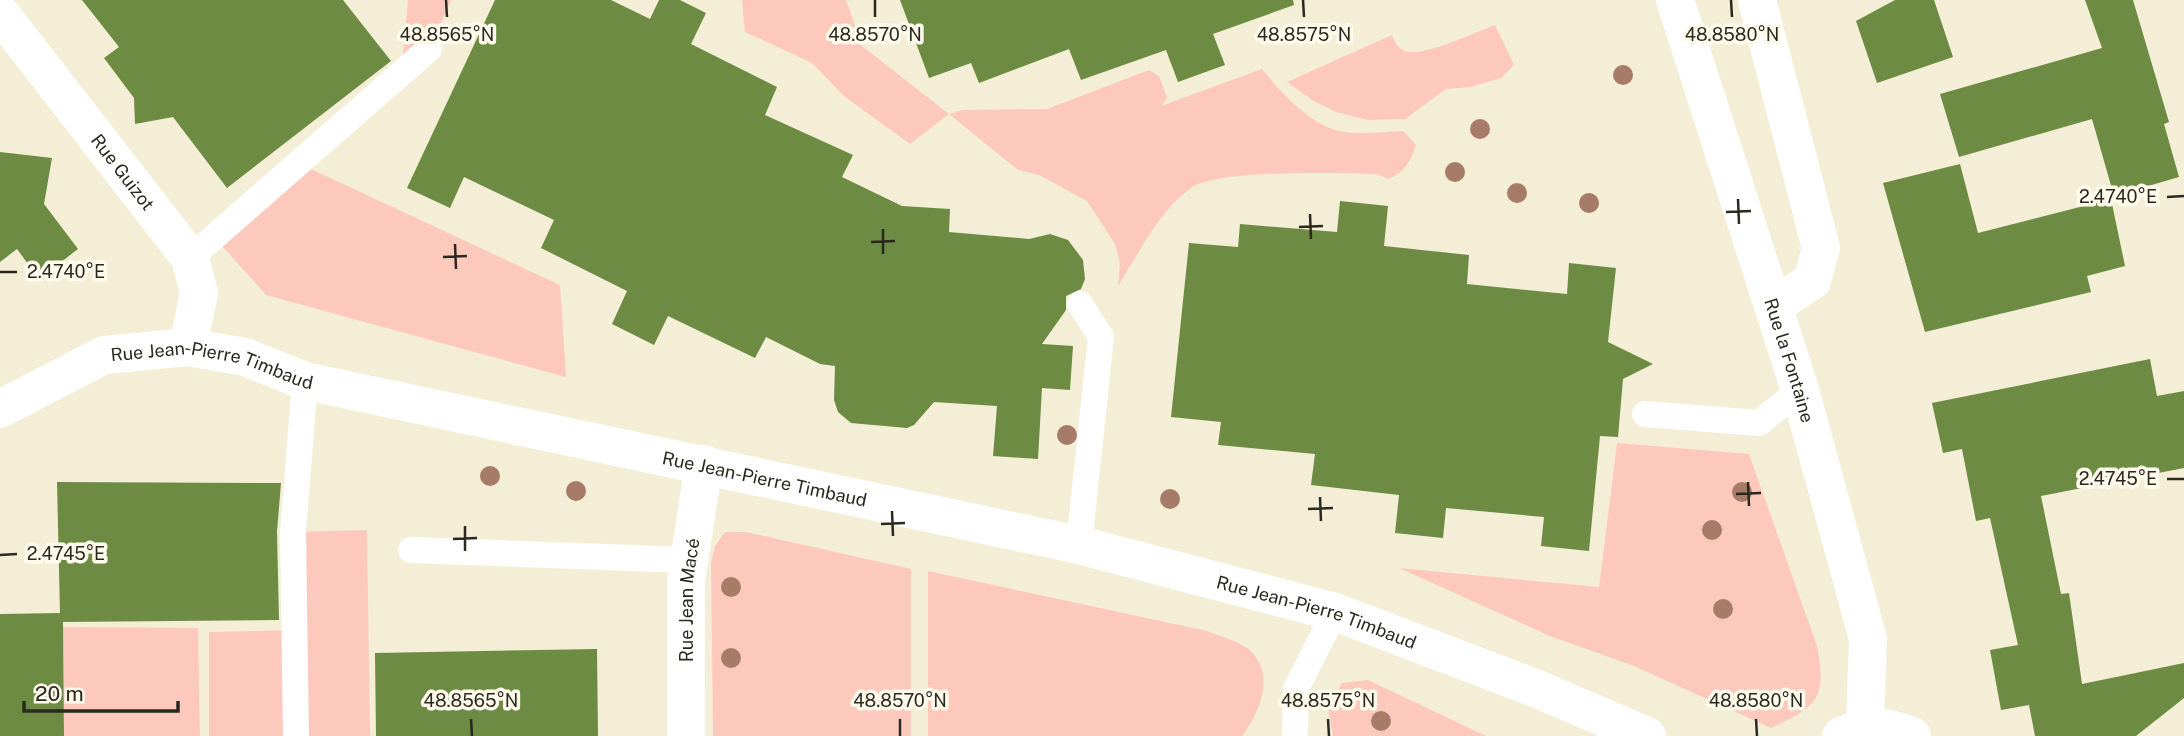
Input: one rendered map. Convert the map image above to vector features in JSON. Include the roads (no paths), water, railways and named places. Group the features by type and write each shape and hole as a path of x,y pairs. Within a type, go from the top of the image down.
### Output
{"street":[{"name":"Rue la Fontaine","path":"1675,0 1800,390 1868,639 1853,731"},
{"path":"1757,0 1821,248 1812,281 1774,306"},
{"name":"Rue Guizot","path":"0,13 190,258 199,293 188,346"},
{"name":"Rue Jean-Pierre Timbaud","path":"0,409 104,355 188,346 245,357 305,381 1079,545 1335,612 1535,688 1647,736"},
{"name":"Rue Jean Macé","path":"686,736 688,560 704,464"},
{"path":"1853,731 1889,726 1912,736"}],"lane":[{"path":"190,258 429,49"},
{"path":"1079,545 1101,337 1080,304"},
{"path":"296,736 293,532 305,381"},
{"path":"1646,414 1759,423 1800,390"},
{"path":"411,550 688,560"},
{"path":"1295,736 1296,689 1335,612"}]}
